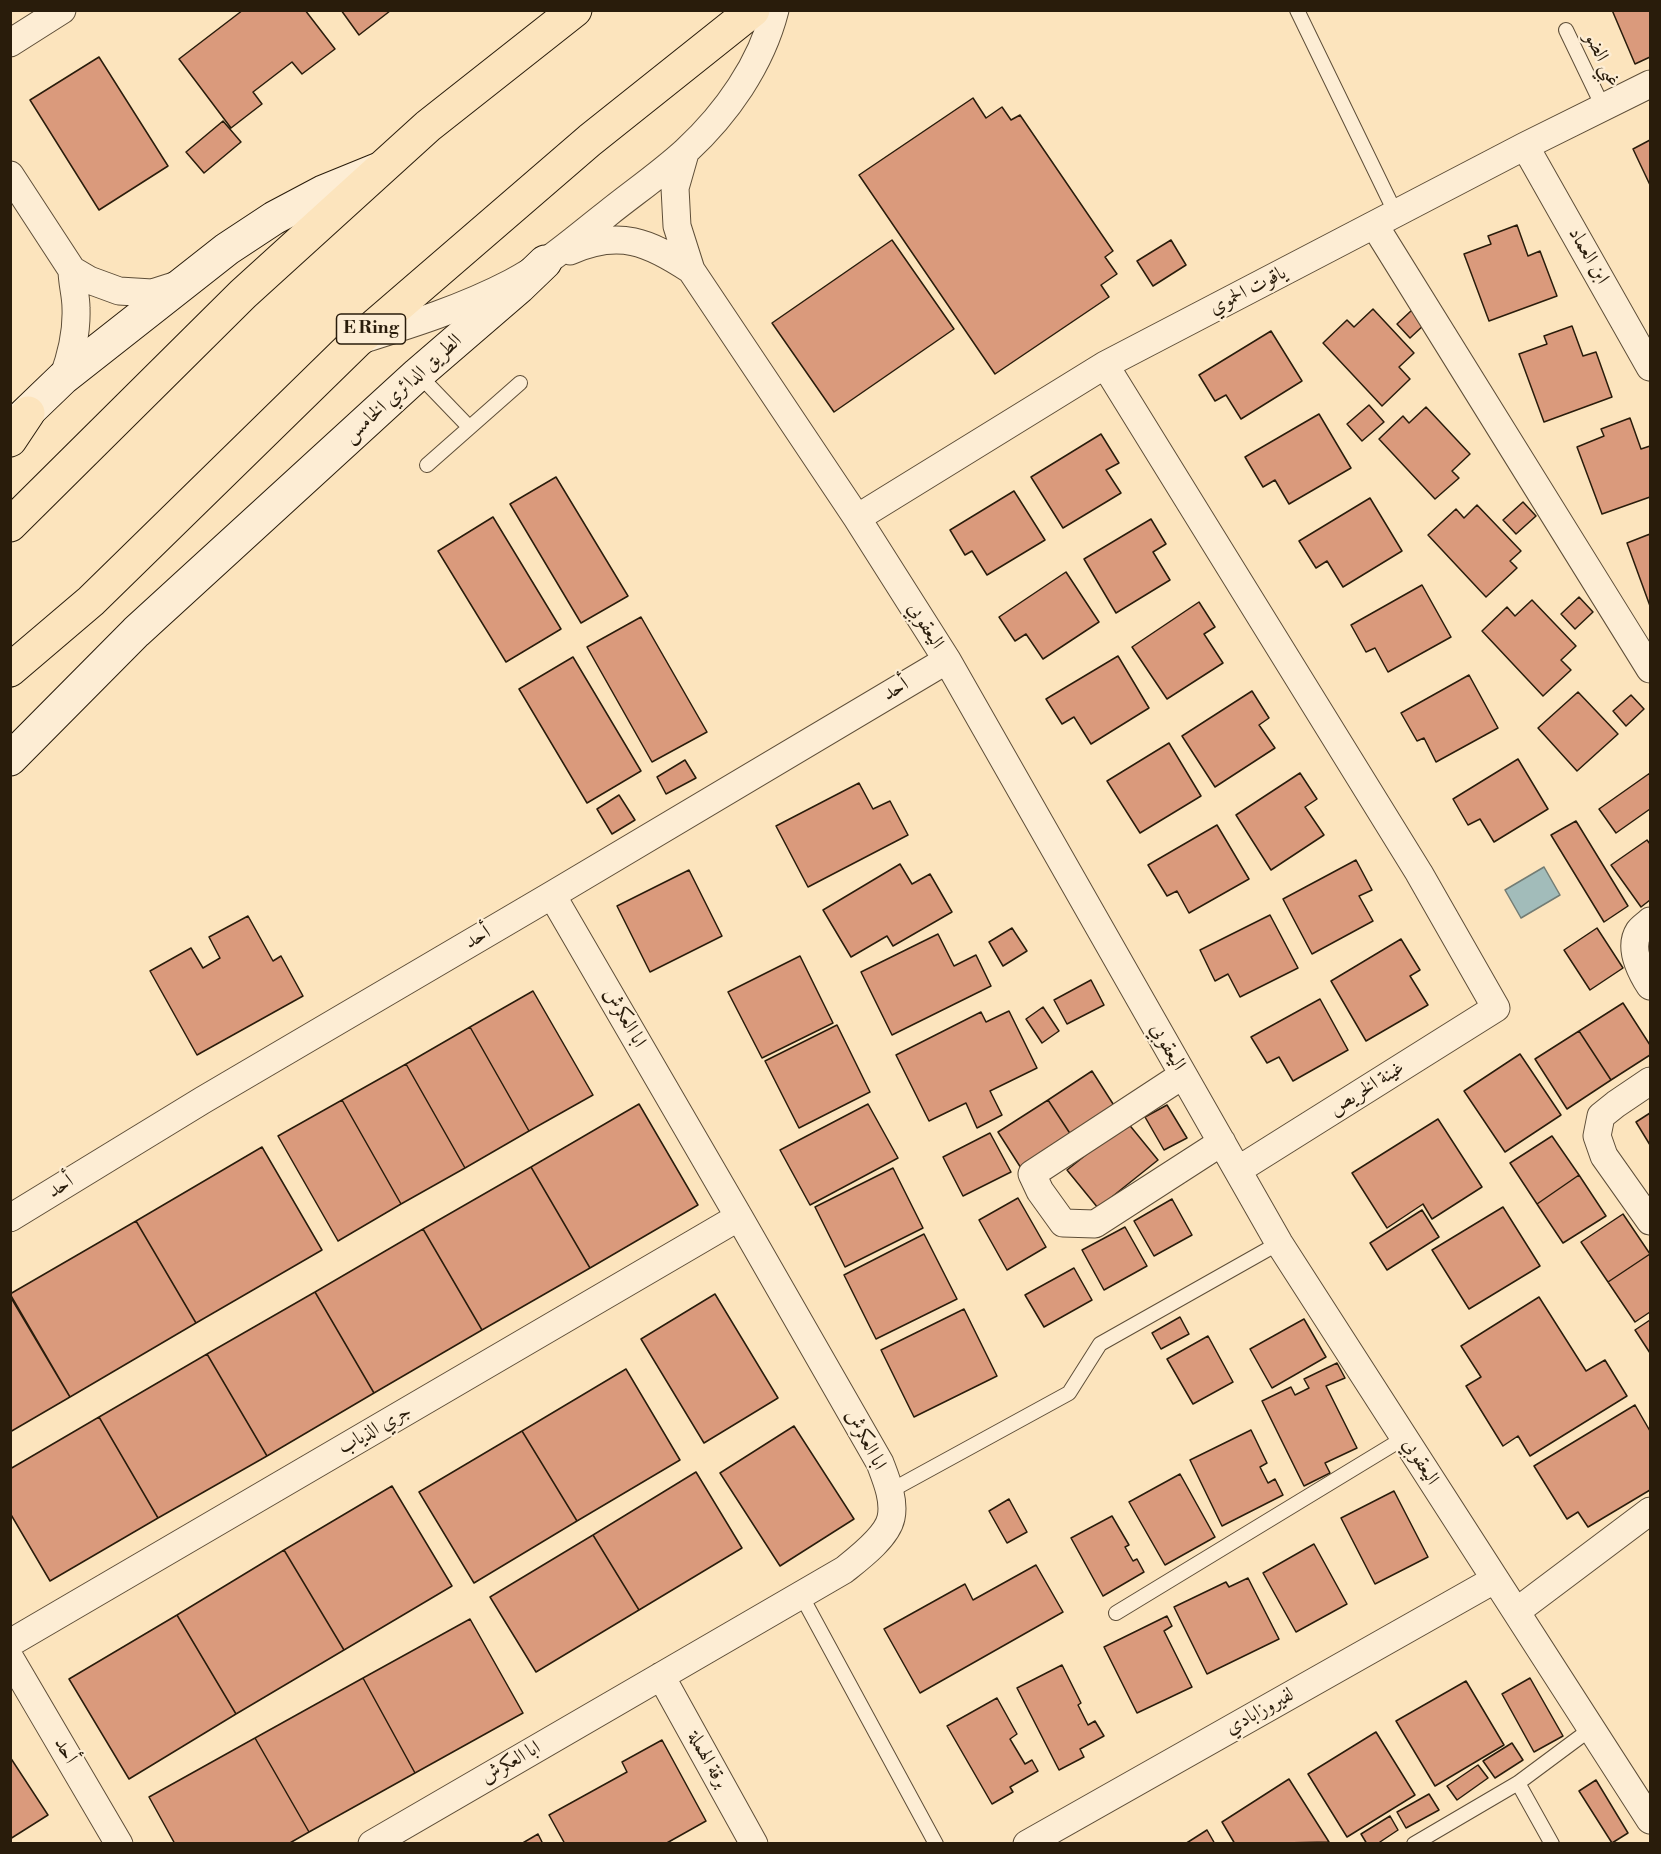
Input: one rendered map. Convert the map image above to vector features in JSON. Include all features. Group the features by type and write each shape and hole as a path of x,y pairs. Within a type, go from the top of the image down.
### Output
{"main road":[{"path":"10,525 243,294 381,168 428,126 575,10"},
{"name":"E Ring","path":"10,670 91,601 357,341 590,140 753,10"},
{"path":"10,440 19,421"}],"street":[{"path":"10,43 62,10"},
{"name":"الطريق الدائري الخامس","path":"10,759 136,632 418,374 545,262 685,153 711,126 735,95 764,44 775,10"},
{"name":"ياقوت الحموي","path":"857,518 1105,365 1525,146 1650,84"},
{"name":"ابن العماد","path":"1525,146 1650,367"},
{"name":"اليعقوبي","path":"685,153 675,189 677,226 691,270 857,518 947,660 1279,1243 1650,1820"},
{"path":"19,421 63,378 227,249 274,218 323,192 381,168"},
{"path":"10,175 72,270 89,280 119,291 152,293 183,283"},
{"path":"1385,220 1650,669"},
{"name":"اليعقوبي","path":"545,262 587,243 613,240 637,242 663,252 691,270"},
{"path":"357,341 443,314 512,283 545,262"},
{"path":"63,378 72,354 76,330 72,270"},
{"name":"غينة الخريص","path":"1105,365 1419,873 1496,1008 1238,1170"},
{"name":"أحد","path":"10,1218 203,1100 947,660"},
{"name":"ابا العكرش","path":"372,1844 844,1570 876,1544 891,1519 890,1491 880,1463 552,895"},
{"path":"1650,921 1639,931 1635,944 1637,962 1650,986"},
{"path":"1184,1075 1032,1174 1040,1191 1063,1223 1095,1224 1222,1142"},
{"path":"1650,1081 1600,1116 1597,1136 1604,1156 1650,1221"},
{"name":"جري الذياب","path":"10,1642 739,1217"},
{"path":"1517,1611 1650,1511"},
{"name":"لفيروزابادي","path":"1027,1844 1494,1580"},
{"name":"أحد","path":"10,1658 119,1844"},
{"name":"برقة الهملة","path":"661,1676 754,1844"}],"lane":[{"path":"1297,10 1385,220"},
{"name":"غبي الضو","path":"1566,30 1603,107"},
{"path":"418,374 469,427"},
{"path":"427,465 519,383"},
{"path":"890,1491 1069,1393 1100,1344 1279,1243"},
{"path":"1116,1613 1404,1438"},
{"path":"801,1595 936,1844"},
{"path":"1414,1844 1518,1783 1592,1728"},
{"path":"1518,1783 1552,1844"}],"water":[{"path":"1544,867 1560,895 1521,918 1505,890"}],"building":[{"path":"243,10 305,10 335,49 302,74 292,62 253,92 262,104 231,128 179,59"},
{"path":"341,10 390,10 390,11 359,35"},
{"path":"1612,10 1650,10 1650,57 1635,64"},
{"path":"99,57 168,166 99,210 30,100"},
{"path":"973,98 986,118 1002,107 1011,120 1020,115 1113,251 1105,257 1117,274 1101,285 1109,297 995,374 859,175"},
{"path":"223,121 241,142 204,173 186,152"},
{"path":"1650,140 1650,185 1633,149"},
{"path":"1517,225 1528,256 1540,251 1557,296 1489,321 1464,254 1491,244 1488,236"},
{"path":"892,240 954,329 834,412 772,323"},
{"path":"1171,240 1186,265 1153,286 1137,261"},
{"path":"1373,309 1414,353 1399,367 1410,379 1382,406 1323,343 1347,320 1354,327"},
{"path":"1412,310 1425,324 1410,338 1397,324"},
{"path":"1572,326 1583,356 1596,352 1612,397 1544,422 1519,354 1547,344 1544,336"},
{"path":"1271,331 1302,381 1241,419 1226,395 1215,401 1199,375"},
{"path":"1369,405 1384,422 1362,441 1347,424"},
{"path":"1426,407 1470,454 1452,471 1459,478 1435,499 1379,439 1403,416 1409,423"},
{"path":"1319,414 1351,468 1289,504 1275,480 1263,487 1245,457"},
{"path":"1630,418 1641,449 1650,446 1650,497 1602,514 1577,447 1604,436 1601,429"},
{"path":"1101,434 1119,463 1106,470 1121,493 1063,528 1031,477"},
{"path":"556,477 628,596 581,623 510,504"},
{"path":"1014,491 1045,540 987,575 972,551 965,555 950,530"},
{"path":"1370,498 1402,551 1343,587 1327,561 1316,568 1299,541"},
{"path":"1523,502 1536,516 1516,534 1503,520"},
{"path":"1477,505 1521,551 1510,561 1517,568 1486,597 1428,535 1456,509 1464,518"},
{"path":"493,517 561,629 506,662 438,551"},
{"path":"1151,519 1166,544 1153,552 1170,580 1116,613 1084,559"},
{"path":"1650,534 1650,606 1627,543"},
{"path":"1066,572 1099,622 1043,659 1026,634 1015,641 999,617"},
{"path":"1422,585 1451,637 1388,672 1375,648 1366,652 1351,625"},
{"path":"1579,597 1593,612 1575,629 1561,614"},
{"path":"1532,600 1576,646 1561,660 1571,670 1543,696 1482,631 1507,607 1515,616"},
{"path":"1199,602 1215,627 1204,634 1223,663 1167,699 1132,647"},
{"path":"641,617 707,732 652,762 587,647"},
{"path":"1118,656 1149,708 1091,744 1074,717 1062,724 1046,699"},
{"path":"573,657 641,771 587,803 519,689"},
{"path":"1469,675 1498,728 1436,762 1424,738 1417,741 1401,713"},
{"path":"1252,691 1269,718 1259,725 1275,748 1215,787 1182,736"},
{"path":"1578,692 1618,734 1577,771 1538,728"},
{"path":"1631,695 1644,709 1626,726 1613,711"},
{"path":"1169,743 1201,796 1140,833 1107,781"},
{"path":"1518,759 1548,809 1494,842 1480,819 1468,825 1453,799"},
{"path":"685,760 696,778 666,794 657,777"},
{"path":"1300,773 1317,799 1305,807 1324,835 1271,870 1236,815"},
{"path":"1650,773 1650,809 1616,833 1599,809"},
{"path":"859,783 873,809 890,801 908,835 808,887 776,826"},
{"path":"619,795 635,820 612,834 597,809"},
{"path":"1576,821 1628,906 1604,922 1551,835"},
{"path":"1217,825 1249,879 1189,913 1177,891 1167,896 1148,865"},
{"path":"1647,840 1650,844 1650,900 1641,907 1611,865"},
{"path":"1356,860 1372,890 1359,896 1373,921 1312,954 1283,899"},
{"path":"900,864 912,884 930,874 952,912 893,946 887,936 851,957 823,910"},
{"path":"689,870 722,936 650,972 617,906"},
{"path":"1270,915 1298,968 1240,997 1228,974 1215,981 1200,950"},
{"path":"248,916 273,961 281,956 303,996 197,1055 150,971 191,948 203,968 220,958 209,937"},
{"path":"1012,928 1027,951 1003,966 989,942"},
{"path":"1597,928 1623,968 1590,990 1564,950"},
{"path":"938,934 954,966 976,955 991,986 892,1035 861,972"},
{"path":"1401,939 1420,970 1410,976 1428,1005 1366,1041 1331,981"},
{"path":"800,956 833,1023 762,1058 728,992"},
{"path":"1091,980 1104,1005 1067,1024 1054,1000"},
{"path":"533,991 593,1095 529,1131 470,1027"},
{"path":"1320,999 1348,1050 1293,1081 1279,1057 1267,1063 1251,1037"},
{"path":"1623,1003 1650,1045 1650,1055 1611,1080 1579,1031"},
{"path":"1043,1007 1059,1031 1042,1043 1026,1019"},
{"path":"1009,1011 1037,1068 990,1091 1002,1115 977,1128 966,1103 929,1121 896,1055 981,1012 986,1022"},
{"path":"837,1025 870,1092 799,1128 765,1061"},
{"path":"470,1027 529,1131 465,1168 406,1064"},
{"path":"1579,1031 1611,1080 1567,1109 1535,1059"},
{"path":"1520,1054 1561,1115 1505,1152 1464,1091"},
{"path":"406,1064 465,1168 401,1204 342,1100"},
{"path":"1092,1071 1115,1107 1071,1135 1048,1100"},
{"path":"342,1100 401,1204 338,1241 278,1136"},
{"path":"1048,1100 1071,1135 1021,1168 998,1132"},
{"path":"639,1104 698,1205 590,1268 531,1167"},
{"path":"868,1104 898,1158 810,1205 780,1150"},
{"path":"1167,1105 1187,1138 1164,1150 1145,1117"},
{"path":"1650,1113 1650,1145 1636,1122"},
{"path":"1438,1119 1482,1187 1432,1219 1423,1204 1387,1228 1352,1173"},
{"path":"1127,1122 1158,1160 1098,1208 1067,1170"},
{"path":"990,1133 1011,1172 963,1196 943,1157"},
{"path":"1552,1136 1579,1175 1537,1204 1510,1163"},
{"path":"262,1147 322,1250 196,1323 136,1221"},
{"path":"531,1167 590,1268 482,1330 423,1229"},
{"path":"893,1168 923,1228 845,1267 815,1207"},
{"path":"1579,1175 1606,1216 1563,1243 1537,1204"},
{"path":"1018,1198 1046,1247 1007,1270 979,1220"},
{"path":"1172,1199 1192,1235 1154,1256 1134,1221"},
{"path":"1503,1207 1540,1266 1469,1309 1432,1250"},
{"path":"1422,1210 1439,1237 1387,1270 1370,1243"},
{"path":"1623,1214 1650,1254 1608,1282 1581,1242"},
{"path":"136,1221 196,1323 70,1397 10,1294"},
{"path":"1125,1227 1147,1266 1104,1290 1082,1250"},
{"path":"423,1229 482,1330 374,1393 315,1292"},
{"path":"924,1234 957,1299 876,1339 844,1275"},
{"path":"1650,1254 1650,1312 1635,1322 1608,1282"},
{"path":"1074,1268 1092,1300 1044,1327 1025,1295"},
{"path":"315,1292 374,1393 267,1456 207,1354"},
{"path":"715,1294 778,1398 704,1443 641,1339"},
{"path":"10,1296 70,1397 10,1432"},
{"path":"1539,1297 1586,1371 1605,1360 1627,1396 1530,1456 1518,1436 1503,1446 1466,1386 1481,1377 1461,1346"},
{"path":"964,1309 997,1376 914,1417 881,1350"},
{"path":"1180,1317 1189,1334 1161,1349 1152,1333"},
{"path":"1304,1319 1326,1357 1272,1388 1250,1349"},
{"path":"1650,1320 1650,1353 1635,1330"},
{"path":"1208,1336 1233,1382 1193,1404 1167,1359"},
{"path":"207,1354 267,1456 158,1518 99,1417"},
{"path":"1337,1363 1345,1378 1326,1386 1357,1448 1325,1463 1330,1473 1304,1486 1262,1401 1291,1387 1295,1395 1309,1388 1304,1379"},
{"path":"626,1369 680,1460 577,1521 522,1431"},
{"path":"1635,1405 1650,1431 1650,1490 1588,1527 1578,1512 1567,1519 1534,1466"},
{"path":"99,1417 158,1518 50,1581 10,1513 10,1469"},
{"path":"794,1426 854,1519 780,1566 720,1473"},
{"path":"1251,1430 1267,1463 1260,1467 1268,1483 1275,1479 1283,1495 1222,1526 1190,1460"},
{"path":"522,1431 577,1521 474,1583 419,1492"},
{"path":"696,1472 742,1548 639,1610 593,1535"},
{"path":"1180,1474 1215,1537 1165,1565 1129,1502"},
{"path":"392,1486 452,1586 344,1650 284,1550"},
{"path":"1394,1491 1428,1557 1375,1584 1341,1518"},
{"path":"1009,1499 1027,1532 1007,1543 989,1511"},
{"path":"1112,1516 1129,1545 1125,1547 1133,1561 1137,1559 1144,1572 1103,1596 1071,1538"},
{"path":"593,1535 639,1610 536,1672 490,1597"},
{"path":"1314,1544 1347,1604 1296,1632 1263,1573"},
{"path":"284,1550 344,1650 236,1714 177,1615"},
{"path":"1036,1565 1063,1612 920,1693 884,1629 965,1584 973,1600"},
{"path":"1248,1578 1279,1639 1207,1674 1174,1607 1226,1582 1229,1587"},
{"path":"177,1615 236,1714 129,1779 69,1679"},
{"path":"1167,1616 1172,1626 1164,1631 1192,1687 1137,1713 1104,1647"},
{"path":"470,1619 523,1713 415,1773 363,1678"},
{"path":"1062,1665 1081,1703 1078,1705 1088,1725 1095,1721 1104,1736 1080,1749 1084,1757 1059,1770 1017,1688"},
{"path":"363,1678 415,1773 309,1832 255,1738"},
{"path":"1530,1678 1563,1736 1534,1752 1502,1694"},
{"path":"1466,1681 1504,1745 1435,1786 1396,1721"},
{"path":"997,1698 1017,1734 1010,1739 1025,1764 1032,1760 1038,1771 1010,1787 1013,1792 992,1804 947,1726"},
{"path":"1376,1732 1415,1795 1347,1837 1308,1774"},
{"path":"255,1738 309,1832 288,1844 175,1844 149,1797"},
{"path":"662,1740 706,1821 665,1844 565,1844 549,1815 627,1772 622,1762"},
{"path":"1512,1743 1523,1760 1495,1778 1483,1761"},
{"path":"10,1757 48,1815 10,1839"},
{"path":"1478,1765 1488,1778 1457,1800 1447,1786"},
{"path":"1289,1779 1329,1842 1235,1844 1222,1822"},
{"path":"1596,1780 1628,1833 1612,1843 1579,1791"},
{"path":"1429,1794 1439,1810 1406,1828 1397,1812"},
{"path":"1390,1816 1398,1830 1377,1844 1367,1844 1361,1834"},
{"path":"1207,1830 1215,1844 1185,1844"},
{"path":"538,1834 543,1844 521,1844"}]}
